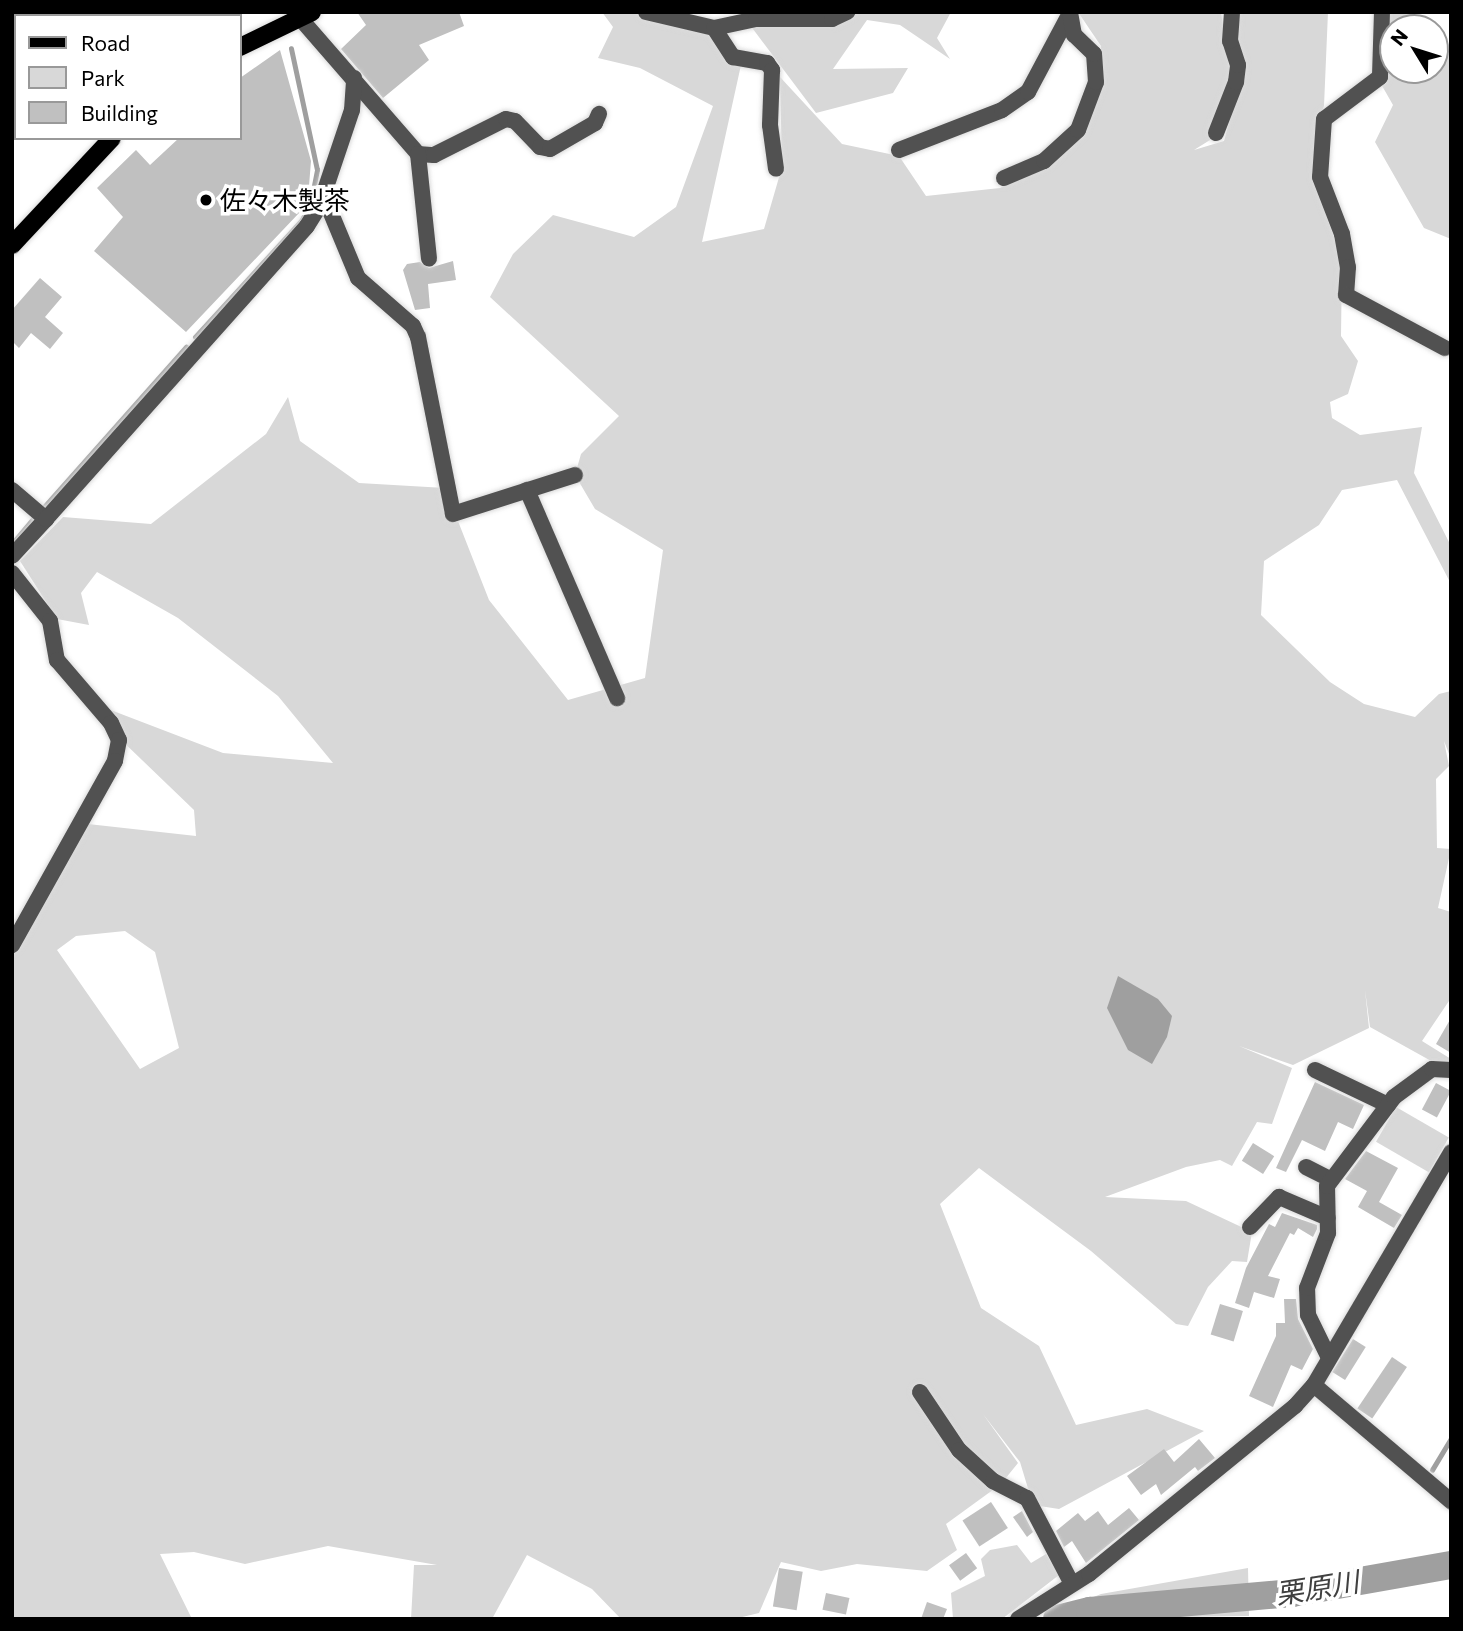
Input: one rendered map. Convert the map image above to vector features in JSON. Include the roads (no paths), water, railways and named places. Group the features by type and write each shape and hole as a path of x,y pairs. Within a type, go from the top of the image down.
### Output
{"main road":[{"path":"242,46 306,15"},
{"path":"12,245 111,140"}],"street":[{"path":"646,12 714,28 756,19 832,19 847,12"},
{"path":"1216,133 1236,82 1238,65 1230,41 1233,12"},
{"path":"1382,12 1380,77 1324,119 1321,177 1342,234 1348,267 1346,295 1444,348"},
{"path":"899,150 1002,110 1028,92 1070,13"},
{"path":"1004,177 1044,161 1079,130 1096,82 1092,47 1074,34 1070,13"},
{"path":"306,15 354,78 418,154 429,258"},
{"path":"714,28 733,57 767,63 772,70 771,125 776,169"},
{"path":"12,556 307,226 324,194 352,110 354,78"},
{"path":"418,154 434,155 506,119 514,121 540,147 550,149 595,123 598,114"},
{"path":"324,194 358,278 413,326 418,337 453,514 575,475"},
{"path":"12,490 46,519"},
{"path":"527,490 617,698"},
{"path":"12,573 50,621 57,660 111,723 119,740 115,761 12,946"},
{"path":"1329,1358 1308,1315 1307,1288 1328,1233 1327,1186 1388,1105 1432,1069 1451,1070"},
{"path":"1315,1070 1388,1105"},
{"path":"1018,1619 1072,1584 1228,1462 1314,1385 1451,1152"},
{"path":"1306,1167 1331,1180"},
{"path":"1250,1227 1279,1197 1328,1218"},
{"path":"1314,1385 1451,1502"},
{"path":"920,1392 959,1450 993,1481 1027,1498 1072,1584"}],"waterway":[{"path":"195,337 302,220 311,201 317,170 291,49"},
{"path":"44,507 186,347"},
{"path":"12,544 35,517"},
{"path":"1432,1470 1451,1438"},
{"name":"栗原川","path":"1057,1619 1090,1611 1292,1593 1451,1565"}],"place":[{"name":"佐々木製茶","path":"206,200"}]}
